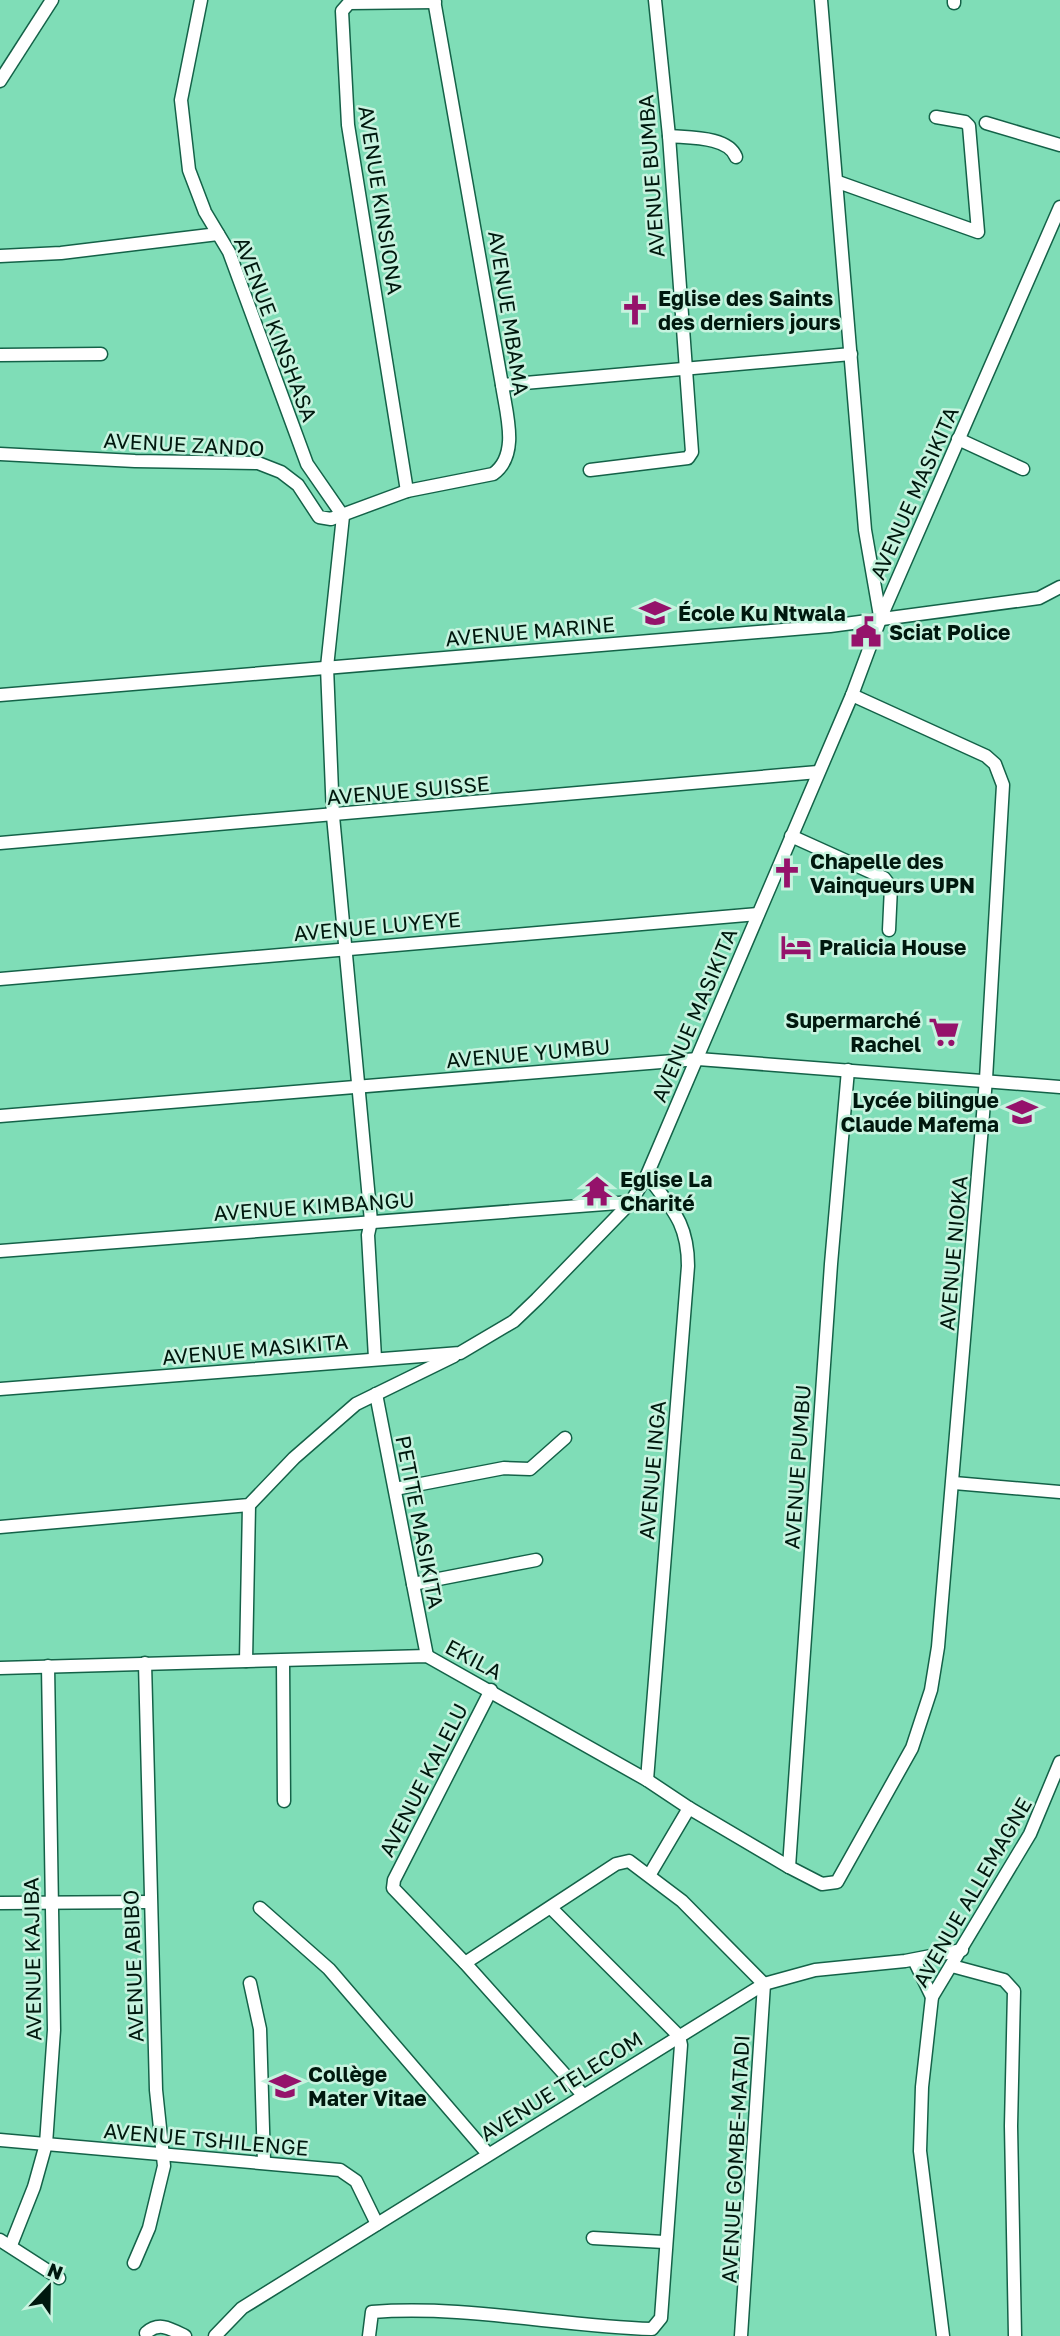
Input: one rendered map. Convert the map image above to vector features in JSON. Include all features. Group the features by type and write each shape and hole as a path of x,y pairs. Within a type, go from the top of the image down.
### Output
{"street":[{"path":"0,81 52,0"},
{"name":"AVENUE KINSHASA","path":"201,0 180,114 195,189 229,252 307,464 343,516"},
{"name":"AVENUE BUMBA","path":"590,470 690,456 692,447 684,368 669,136 655,0"},
{"path":"821,0 865,530 880,618"},
{"name":"AVENUE MBAMA","path":"343,516 407,491 493,474 502,468 510,441 435,1"},
{"name":"AVENUE KINSIONA","path":"407,491 348,124 342,11 349,3 435,1"},
{"path":"838,183 978,232 970,126 965,122 936,117"},
{"path":"986,123 1060,145"},
{"path":"669,136 720,143 734,151 736,157"},
{"name":"AVENUE MASIKITA","path":"0,1389 460,1353 514,1321 631,1202 647,1175 698,1059 852,695 880,618 1060,207"},
{"path":"0,256 61,253 218,233"},
{"path":"0,355 101,354"},
{"path":"502,385 851,354"},
{"path":"958,439 1023,469"},
{"name":"AVENUE ZANDO","path":"0,454 148,462 258,463 281,472 298,485 319,517 331,519 343,516"},
{"path":"343,516 327,667 332,816 347,947 371,1221 368,1235 375,1358"},
{"name":"AVENUE MARINE","path":"0,695 880,618 1039,598 1060,587"},
{"name":"AVENUE NIOKA","path":"837,1882 912,1748 924,1715 938,1647 954,1483 986,1079 1003,785 1001,773 986,756 852,695"},
{"name":"AVENUE SUISSE","path":"0,843 818,772"},
{"path":"791,835 884,878 891,887 889,930"},
{"name":"AVENUE LUYEYE","path":"0,979 347,947 758,914"},
{"name":"AVENUE YUMBU","path":"0,1116 698,1059 986,1079 1060,1087"},
{"name":"AVENUE PUMBU","path":"789,1867 831,1264 848,1070"},
{"name":"AVENUE INGA","path":"647,1175 688,1239 648,1780"},
{"name":"AVENUE KIMBANGU","path":"0,1251 631,1202"},
{"path":"0,1527 249,1505 326,1429 356,1404 460,1353"},
{"name":"PETITE MASIKITA","path":"376,1394 427,1656"},
{"path":"395,1489 504,1468 520,1471 530,1469 565,1438"},
{"path":"954,1483 1060,1492"},
{"path":"246,1661 249,1505"},
{"path":"413,1584 536,1560"},
{"name":"EKILA","path":"0,1668 427,1656 648,1780 689,1808 789,1867 822,1884 837,1882"},
{"path":"283,1661 284,1801"},
{"name":"AVENUE ABIBO","path":"134,2263 158,2196 164,2166 156,2090 145,1663"},
{"name":"AVENUE KAJIBA","path":"6,2243 34,2187 46,2144 54,2030 48,1666"},
{"name":"AVENUE KALELU","path":"465,1964 393,1888 394,1880 491,1690"},
{"name":"AVENUE ALLEMAGNE","path":"943,2336 920,2151 922,2087 932,1997 1030,1834 1060,1762"},
{"path":"650,1874 689,1808"},
{"path":"583,2095 465,1964 616,1864 629,1861 650,1874 682,1901 764,1984"},
{"path":"0,1903 150,1902"},
{"path":"260,1908 329,1969 488,2154"},
{"path":"369,2336 372,2312 465,2312 600,2332 652,2329 661,2318 664,2242 681,2045 679,2036 551,1908"},
{"name":"AVENUE TELECOM","path":"215,2336 242,2308 764,1984 815,1970 914,1960 962,1950"},
{"path":"914,1960 932,1997"},
{"path":"953,1966 1004,1980 1014,1991 1011,2140 1015,2336"},
{"path":"250,1983 260,2029 264,2162"},
{"name":"AVENUE GOMBE-MATADI","path":"741,2336 764,1984"},
{"name":"AVENUE TSHILENGE","path":"0,2140 264,2162 348,2173 356,2181 377,2224"},
{"path":"593,2238 664,2242"},
{"path":"6,2243 59,2278"},
{"path":"146,2333 153,2327 162,2326 185,2336"}],"place":[{"name":"Eglise des Saints des derniers jours","path":"635,310"},
{"name":"École Ku Ntwala","path":"655,613"},
{"name":"Sciat Police","path":"866,632"},
{"name":"Chapelle des Vainqueurs UPN","path":"787,873"},
{"name":"Pralicia House","path":"796,947"},
{"name":"Supermarché Rachel","path":"944,1032"},
{"name":"Lycée bilingue Claude Mafema","path":"1022,1112"},
{"name":"Eglise La Charité","path":"597,1191"},
{"name":"Collège Mater Vitae","path":"285,2086"}]}
